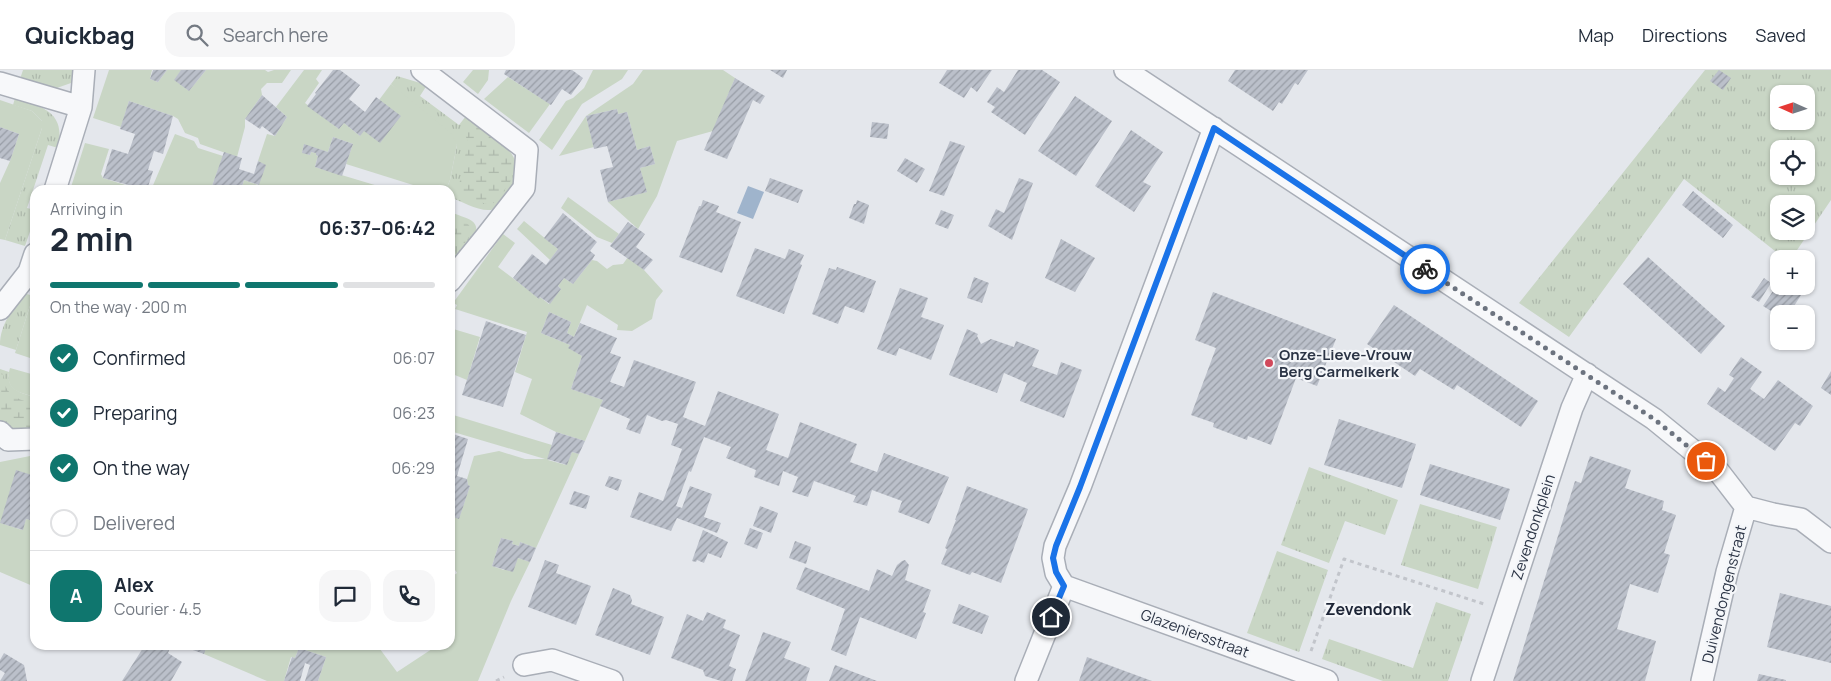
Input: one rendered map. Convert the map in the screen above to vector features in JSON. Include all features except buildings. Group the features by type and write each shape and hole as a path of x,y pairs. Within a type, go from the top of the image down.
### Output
{"street":[{"path":"57,185 81,107 84,70"},
{"path":"422,70 526,150 524,188 455,275"},
{"path":"1125,70 1654,419 1719,472 1746,507 1801,519 1831,542"},
{"path":"0,83 81,107"},
{"path":"1026,681 1064,586 1056,572 1053,558 1056,546 1080,487 1214,128"},
{"path":"0,309 30,269"},
{"name":"Zevendonkplein","path":"1482,681 1572,408 1588,374"},
{"path":"3,440 30,439"},
{"name":"Duivendongenstraat","path":"1702,681 1727,572 1746,507"},
{"name":"Glazeniersstraat","path":"1064,586 1327,681"},
{"path":"524,665 552,660 612,681"}],"path":[{"path":"1304,672 1344,559 1505,612"}],"green space":[{"path":"23,70 77,70 71,83 54,89 20,79"},
{"path":"109,70 152,70 150,79 158,82 167,70 181,70 175,80 189,91 206,70 265,70 268,72 291,70 282,83 267,83 261,89 262,95 245,119 245,127 237,157 200,144 198,138 185,133 178,119 173,116 129,101 121,127 93,118"},
{"path":"304,70 322,70 316,79 319,83 305,103 339,129 344,123 360,136 379,100 391,84 452,134 457,145 448,185 413,185 346,164 353,144 333,137 328,152 304,145 302,152 310,155 311,152 316,153 318,156 315,167 375,185 258,185 265,165 258,161 267,134 275,136 287,117 276,107"},
{"path":"473,70 489,70 488,80 478,94 463,82"},
{"path":"593,70 628,70 622,79 582,104 552,150 539,140 566,101 573,98 584,88"},
{"path":"643,70 723,70 735,78 713,131 677,141 657,196 638,229 608,202 646,192 640,168 655,164 650,146 637,150 627,112 618,114 617,109 586,116 633,84"},
{"path":"1705,70 1831,70 1831,200 1815,224 1815,195 1770,195 1770,240 1804,240 1797,250 1774,250 1684,179 1569,337 1519,303"},
{"path":"397,76 427,85 420,96 459,125 466,116 494,136 510,152 516,162 515,183 497,208 492,210 480,209 455,199 455,185 448,185 457,145 391,84"},
{"path":"508,77 550,104 529,133 484,99"},
{"path":"15,98 43,108 55,119 59,126 60,136 58,148 48,145 35,185 30,185 30,199 27,208 30,209 30,232 25,246 5,240 42,128 42,121 32,111 13,105"},
{"path":"0,100 32,111 42,121 42,128 5,240 0,239 0,183 19,134 0,127"},
{"path":"586,116 594,147 559,156"},
{"path":"469,120 504,149 513,167 512,177 506,188 497,200 490,205 457,195 468,142 462,127"},
{"path":"175,134 194,141 198,148 223,156 212,185 153,185"},
{"path":"85,143 109,149 101,174 103,178 125,185 72,185"},
{"path":"244,180 258,185 242,185"},
{"path":"568,197 619,234 612,243 597,237 561,208"},
{"path":"455,214 472,221 476,226 474,237 455,256"},
{"path":"455,218 470,226 470,236 455,251"},
{"path":"524,221 558,249 550,260 517,229"},
{"path":"503,234 515,243 498,267 549,304 561,289 558,286 564,278 573,284 592,260 597,261 607,269 613,265 623,264 628,257 644,270 663,291 656,300 652,319 632,331 617,330 618,325 587,305 574,337 567,333 571,322 549,312 541,333 570,345 569,348 582,356 571,389 603,400 585,441 556,432 520,414 532,379 515,372 527,332 455,309 457,305 455,300"},
{"path":"24,293 30,295 30,306 16,350 0,345 2,330"},
{"path":"30,306 30,358 15,353"},
{"path":"455,330 480,337 467,380 455,375"},
{"path":"10,368 30,374 30,395 14,389 9,381"},
{"path":"0,369 9,372 12,387 30,396 30,429 14,430 0,425"},
{"path":"0,373 3,374 9,392 17,398 30,402 30,427 14,427 0,420"},
{"path":"455,416 552,445 548,460 566,465 572,452 579,454 536,548 520,542 519,546 512,544 513,541 501,538 492,566 504,570 518,558 530,562 511,601 478,681 318,681 326,657 305,650 381,650 397,672 430,650 455,650 455,574 457,573 455,570 455,517 459,518 470,486 467,479 474,456 499,451 525,459 545,459 455,432"},
{"path":"30,456 30,483 1,523 22,530 26,519 30,520 30,585 0,572 0,462"},
{"path":"1309,467 1398,500 1385,535 1345,521 1329,563 1281,545"},
{"path":"1420,504 1497,527 1478,589 1401,565"},
{"path":"1277,551 1328,570 1299,652 1247,633"},
{"path":"1436,602 1471,614 1448,681 1383,681 1322,659 1329,639 1413,668"},
{"path":"205,650 298,650 295,658 291,657 284,681 267,681 204,654"}],"water":[{"path":"748,186 764,192 753,219 737,213"}],"way so far":[{"path":"1425,269 1654,419 1706,461"}],"place":[{"name":"Onze-Lieve-Vrouw Berg Carmelkerk","path":"1269,363"}],"district":[{"name":"Zevendonk","path":"1368,609"}],"route":[{"path":"1051,617 1064,586 1056,572 1053,558 1056,546 1080,487 1214,128 1425,269"}]}
